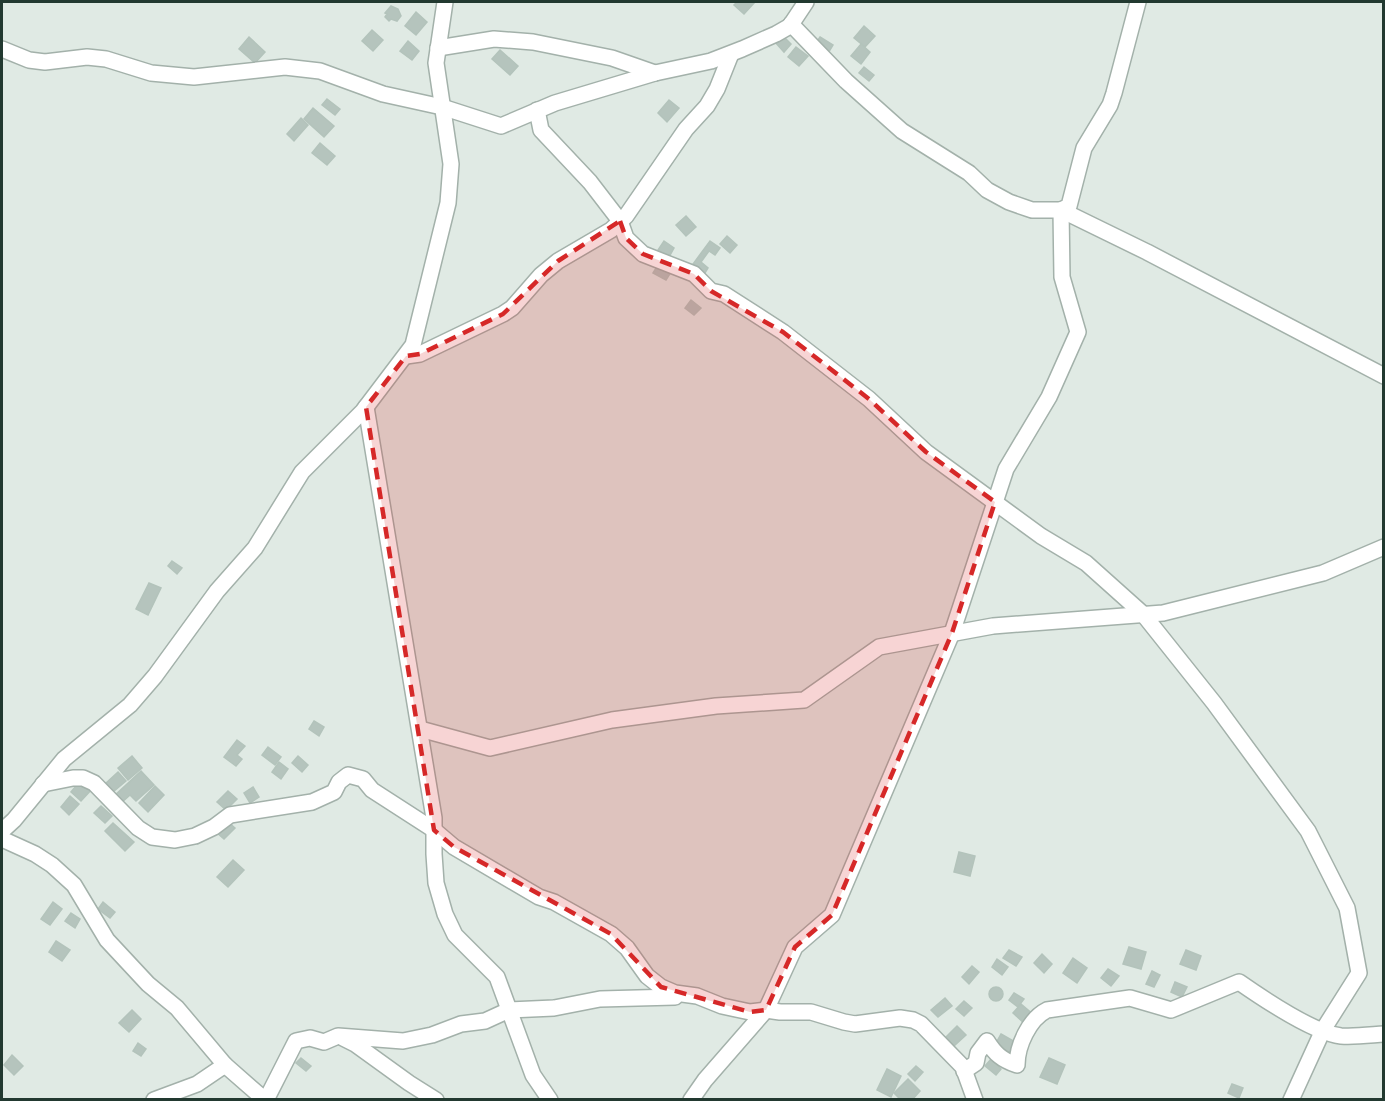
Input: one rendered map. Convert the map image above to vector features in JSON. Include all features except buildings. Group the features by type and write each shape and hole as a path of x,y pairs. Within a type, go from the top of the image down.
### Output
{"street":[{"path":"2,831 14,820 64,759 130,705 155,676 217,591 255,548 302,472 366,407 406,356 417,333 427,283 448,203 452,164 436,63 445,2"},
{"path":"2,50 29,60 45,62 87,57 106,59 150,73 194,77 285,67 320,71 383,94 442,107 501,126 537,110 656,73 711,61 731,54 776,34 791,24 806,2"},
{"path":"1061,210 1069,206 1084,148 1110,105 1138,2"},
{"path":"791,24 846,81 902,130 969,173 987,190 1009,202 1032,210 1061,210 1147,252 1383,376"},
{"path":"438,48 494,39 533,42 612,58 656,73"},
{"path":"406,356 420,354 512,308 558,261 611,231 686,129 707,106 717,89 731,54"},
{"path":"537,110 541,130 590,182 620,221 626,238 643,254 694,274 711,291 724,294 783,332 868,399 926,452 1041,536 1086,563 1143,614 1214,703 1308,831 1347,908 1359,974 1323,1030 1291,1100"},
{"path":"691,1100 705,1080 766,1010 795,947 832,915 952,633 1006,469 1048,397 1078,332 1062,277 1061,210"},
{"path":"366,407 434,818 436,883 445,914 455,935 497,977 533,1075 550,1100"},
{"path":"420,729 490,748 612,720 716,706 804,700 879,647 993,626 1163,613 1323,573 1383,547"},
{"path":"43,784 83,778 94,783 138,828 152,837 175,840 195,836 214,827 230,815 312,802 334,792 339,782 348,775 363,779 372,790 434,830 454,847 538,897 554,902 611,934 627,948 647,976 661,987 675,993 697,996 722,1006 750,1012 766,1010 811,1012 855,1024 900,1018 913,1020 921,1024 963,1067 975,1100"},
{"path":"2,839 35,854 52,865 74,885 107,940 148,984 177,1008 225,1065 266,1100 296,1041 310,1038 324,1042 338,1036 403,1041 432,1035 461,1024 485,1021 509,1010 554,1008 600,999 697,996"},
{"path":"964,1071 976,1063 978,1053 987,1041 994,1054 1017,1065 1017,1053 1029,1028 1040,1014 1047,1010 1130,998 1170,1010 1239,982 1277,1007 1323,1030 1340,1036 1383,1034"},
{"path":"338,1036 355,1044 436,1100"},
{"path":"154,1100 197,1084 225,1065"}],"highlighted area":[{"path":"620,221 626,238 643,254 694,274 711,291 783,332 869,399 926,452 995,502 952,633 832,915 795,947 766,1010 750,1012 661,987 611,934 454,847 434,830 366,407 406,356 420,354 503,314 558,261"}]}
